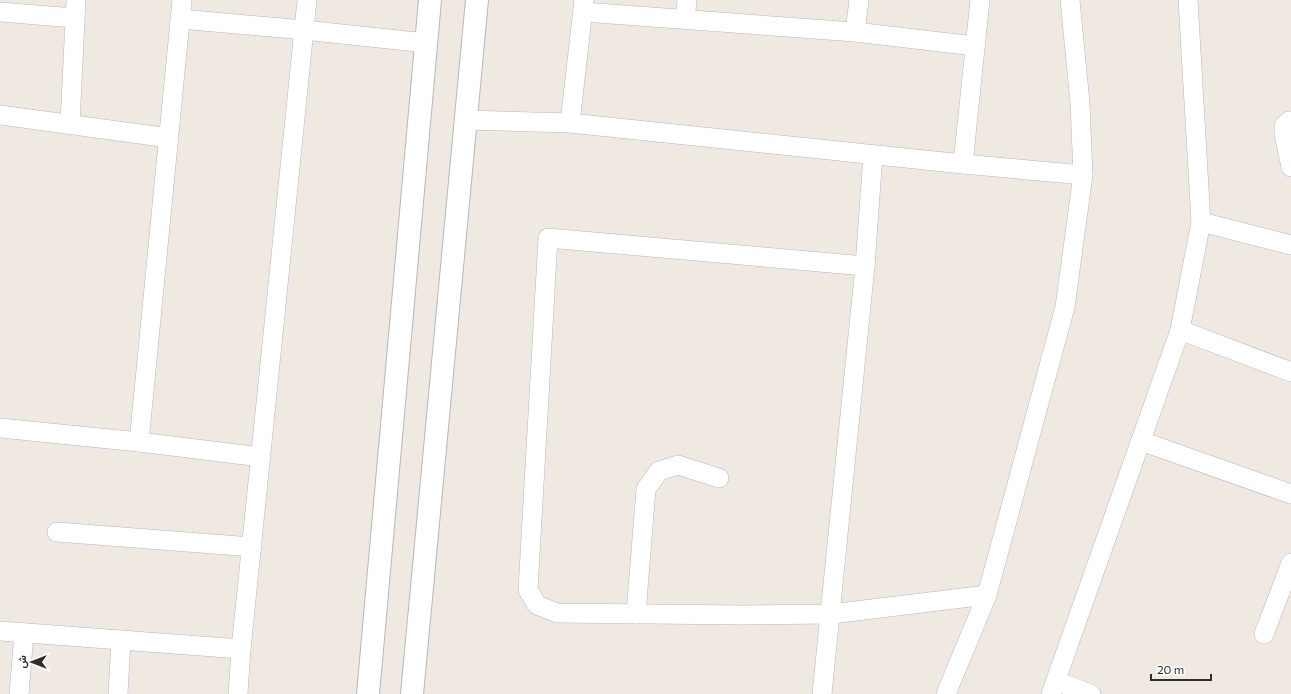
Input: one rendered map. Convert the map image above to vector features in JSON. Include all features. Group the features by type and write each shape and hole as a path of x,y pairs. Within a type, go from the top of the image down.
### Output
{"street":[{"path":"139,442 182,0"},
{"path":"238,694 260,457 307,0"},
{"path":"368,694 430,0"},
{"path":"412,694 476,0"},
{"path":"685,19 687,0"},
{"path":"856,32 860,0"},
{"path":"963,164 980,0"},
{"path":"946,694 987,595 1065,306 1083,175 1080,103 1070,0"},
{"path":"1091,694 1053,687 1180,330 1201,222 1188,0"},
{"path":"570,123 584,6 685,19 856,32 975,46"},
{"path":"0,12 75,9 70,124"},
{"path":"180,19 426,43"},
{"path":"0,115 169,138"},
{"path":"466,120 570,123 873,155 1083,175"},
{"path":"1291,121 1284,126 1284,134 1291,167"},
{"path":"822,694 865,266 873,155"},
{"path":"1201,222 1291,245"},
{"path":"865,266 548,238 528,590 537,605 557,613 636,614 831,614 987,595"},
{"path":"1180,330 1291,372"},
{"path":"0,428 139,442 260,457"},
{"path":"1140,441 1291,494"},
{"path":"636,614 646,489 659,471 678,465 719,478"},
{"path":"57,532 252,548"},
{"path":"1264,634 1291,564"},
{"path":"0,631 241,649"},
{"path":"19,694 24,632"},
{"path":"118,694 121,640"}]}
